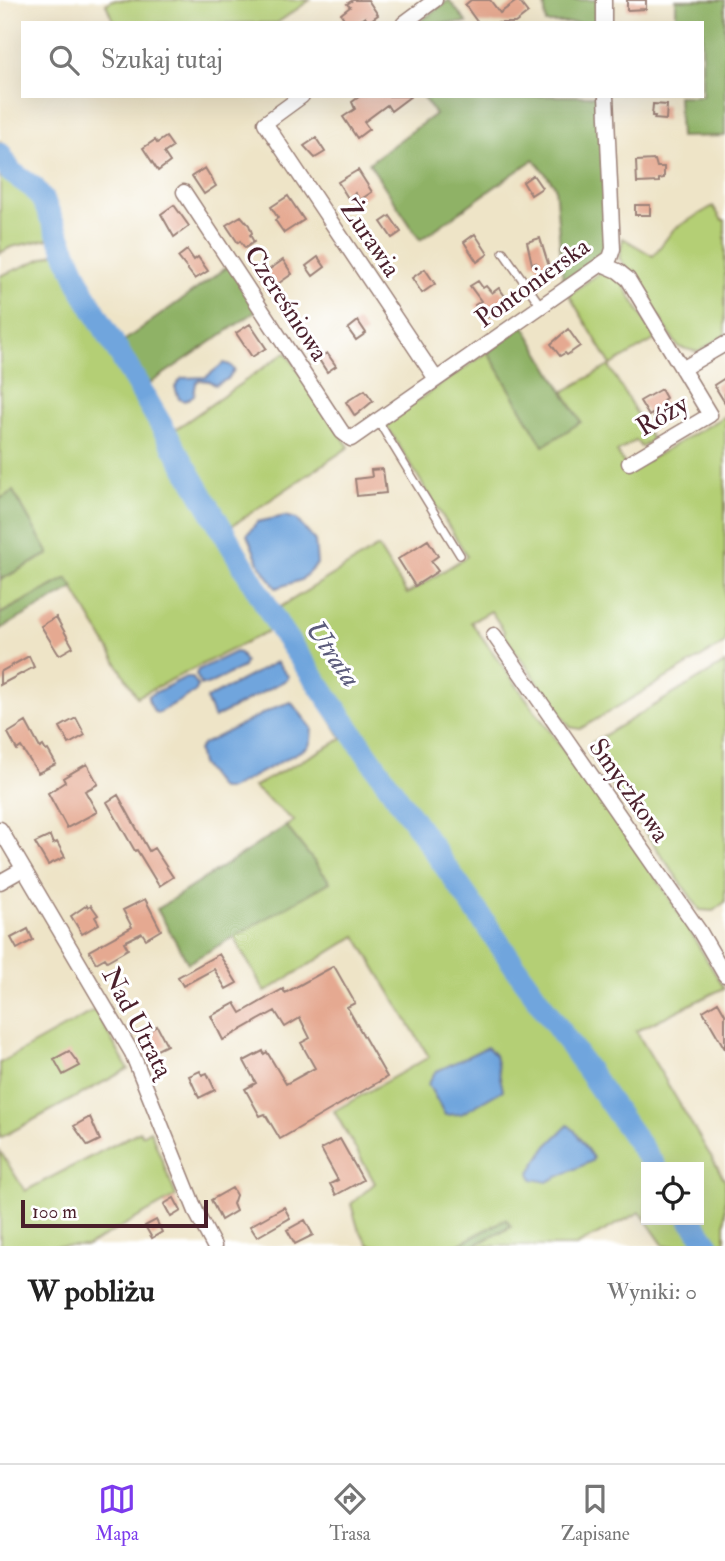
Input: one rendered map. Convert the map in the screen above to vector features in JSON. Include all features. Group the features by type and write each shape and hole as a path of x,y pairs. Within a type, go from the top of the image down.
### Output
{"street":[{"path":"407,21 435,0"},
{"path":"604,0 604,21"},
{"name":"Żurawia","path":"299,98 265,123 436,379"},
{"name":"Pontonierska","path":"351,439 610,258 613,249 606,98"},
{"name":"Czereśniowa","path":"184,192 342,432 351,439"},
{"name":"Róży","path":"602,264 628,279 710,415 629,463"},
{"name":"Róży","path":"682,369 725,344"},
{"name":"Smyczkowa","path":"494,635 700,932 725,975"},
{"name":"Nad Utratą","path":"0,829 132,1053 197,1214 214,1246"},
{"path":"0,882 23,869"}],"lane":[{"path":"503,252 541,307"},
{"path":"377,420 460,555"}],"green space":[{"path":"112,0 310,0 280,21 113,21 106,4"},
{"path":"449,0 465,21 421,21"},
{"path":"544,0 597,0 598,21 546,21"},
{"path":"676,0 725,0 725,136 680,137 678,98 704,98 704,21 676,21"},
{"path":"423,98 601,98 606,253 563,283 555,186 534,159 420,240 369,163 435,114"},
{"path":"0,142 10,160 45,190 69,248 95,298 173,431 286,352 349,447 230,527 277,609 378,547 407,594 467,556 385,423 488,352 580,422 563,392 609,366 652,440 641,447 636,440 617,452 629,471 725,416 725,643 580,729 570,727 504,635 491,611 471,622 666,892 724,988 636,1031 725,1180 725,1246 664,1246 649,1225 704,1225 704,1162 641,1162 641,1213 576,1246 473,1246 511,1227 506,1219 456,1246 370,1246 358,1228 351,1204 375,1183 334,1111 429,1057 356,936 265,992 233,936 330,882 286,826 294,821 253,787 342,739 274,628 137,697 67,578 0,614 0,580 48,554 13,492 0,499 0,276 58,252 53,238 11,247 0,253"},
{"path":"713,206 722,220 725,220 725,335 698,352 678,347 635,278 619,258 623,238 653,256 674,229"},
{"path":"229,266 258,310 146,386 121,343"},
{"path":"599,273 618,276 656,339 611,365 569,295"},
{"path":"524,326 581,422 543,446 488,352"},
{"path":"13,491 49,554 0,580 0,499"},
{"path":"67,578 74,588 0,629 0,614"},
{"path":"725,663 725,902 713,911 700,910 589,753 592,743"},
{"path":"286,826 330,882 188,963 157,909"},
{"path":"95,1010 128,1069 0,1138 0,1063"},
{"path":"150,1130 176,1196 87,1246 0,1246 0,1151 25,1191 140,1131 142,1135"},
{"path":"506,1219 511,1226 473,1246 456,1246"}],"water":[{"path":"224,363 234,370 228,379 215,385 199,380 194,395 185,401 179,399 175,387 182,378 206,377"},
{"path":"285,516 296,519 315,541 317,564 301,580 276,588 259,563 247,535 257,522"},
{"path":"235,652 240,653 245,662 243,667 207,685 201,685 196,674 198,670"},
{"path":"276,662 288,679 214,718 206,699"},
{"path":"186,677 192,677 198,686 195,692 158,713 154,712 148,696"},
{"path":"291,702 312,728 308,747 230,789 220,789 201,764 198,750 203,744"},
{"path":"487,1047 495,1055 503,1090 461,1114 445,1115 428,1084 435,1072"},
{"path":"568,1125 593,1158 592,1161 547,1182 532,1179 530,1172 547,1146"}],"building":[{"path":"353,0 368,0 378,15 369,21 365,17 359,21 346,21 341,14 350,7 347,4"},
{"path":"471,0 490,0 500,13 518,0 528,13 518,21 477,21 465,5"},
{"path":"627,0 646,0 646,9 627,10"},
{"path":"357,98 408,98 391,111 387,105 364,122 369,129 357,138 343,117 355,109 352,102"},
{"path":"653,104 667,105 666,120 654,119"},
{"path":"166,137 173,147 164,153 170,162 158,171 143,148"},
{"path":"316,138 325,152 315,158 304,146"},
{"path":"655,160 657,167 664,167 664,178 659,179 659,182 637,183 636,161"},
{"path":"205,168 216,186 204,194 192,176"},
{"path":"358,170 372,192 360,200 355,193 348,198 338,182"},
{"path":"533,175 542,188 531,195 523,182"},
{"path":"288,196 304,220 284,233 275,220 278,218 271,207"},
{"path":"174,205 189,226 174,237 161,214"},
{"path":"635,205 650,205 650,215 635,215"},
{"path":"241,216 249,225 254,242 245,248 240,241 238,243 226,225"},
{"path":"390,216 401,232 392,238 381,222"},
{"path":"475,234 488,254 477,262 464,242"},
{"path":"540,238 550,270 538,273 536,263 532,264 527,242"},
{"path":"187,250 194,260 198,257 208,271 195,279 178,257"},
{"path":"318,257 325,267 313,276 306,266"},
{"path":"283,260 292,274 266,292 257,278"},
{"path":"425,269 435,284 422,293 412,278"},
{"path":"478,281 492,293 499,288 510,303 485,319 475,305 481,301 470,286"},
{"path":"358,321 366,333 356,340 348,329"},
{"path":"250,324 266,348 252,357 236,333"},
{"path":"568,329 580,346 567,355 565,353 560,356 551,344"},
{"path":"327,353 336,366 327,372 318,358"},
{"path":"725,378 725,403 714,385"},
{"path":"661,389 666,398 663,400 672,415 658,424 652,414 649,416 640,401"},
{"path":"365,390 373,401 355,416 346,402"},
{"path":"383,469 386,493 357,496 355,479 372,477 371,470"},
{"path":"428,540 438,556 431,561 438,571 415,586 398,559"},
{"path":"56,617 73,647 59,655 41,626"},
{"path":"29,656 34,667 0,685 0,672"},
{"path":"76,718 85,735 69,744 60,727"},
{"path":"26,722 40,748 43,746 48,750 56,764 38,773 21,747 17,750 8,733"},
{"path":"87,764 98,784 85,791 97,812 67,828 48,793 65,782 63,778"},
{"path":"118,795 149,851 154,848 173,877 159,886 107,802"},
{"path":"50,836 53,844 57,842 65,857 48,865 35,843"},
{"path":"145,899 161,930 146,939 142,933 124,942 128,949 107,961 105,958 96,963 89,951 132,927 123,910"},
{"path":"91,905 98,915 95,917 99,924 82,934 71,916"},
{"path":"28,929 33,940 17,949 11,938"},
{"path":"219,954 237,983 226,989 214,969 183,986 178,977"},
{"path":"334,966 355,1003 347,1007 387,1077 280,1139 265,1114 260,1116 245,1089 256,1083 244,1061 263,1051 264,1054 267,1052 286,1084 315,1068 301,1043 310,1038 300,1018 285,1027 275,1011 223,1040 211,1016 235,1003 241,1013 283,989 285,993"},
{"path":"718,1002 725,1014 725,1049 703,1011"},
{"path":"157,1026 167,1045 155,1051 145,1033"},
{"path":"69,1051 80,1066 63,1075 54,1059"},
{"path":"200,1071 202,1075 207,1073 215,1090 199,1098 189,1076"},
{"path":"90,1117 100,1140 88,1146 74,1126"},
{"path":"340,1139 363,1180 336,1195 330,1184 338,1180 321,1149"},
{"path":"232,1188 236,1195 233,1204 236,1211 221,1220 211,1200"},
{"path":"174,1198 181,1211 171,1217 164,1204"},
{"path":"284,1207 290,1218 257,1237 250,1226"},
{"path":"156,1220 162,1232 152,1238 145,1226"},
{"path":"305,1220 313,1235 295,1244 287,1230"}],"waterway":[{"name":"Utrata","path":"0,154 11,172 34,188 44,202 84,293 282,632 652,1162"},
{"name":"Utrata","path":"694,1225 709,1246"}]}
